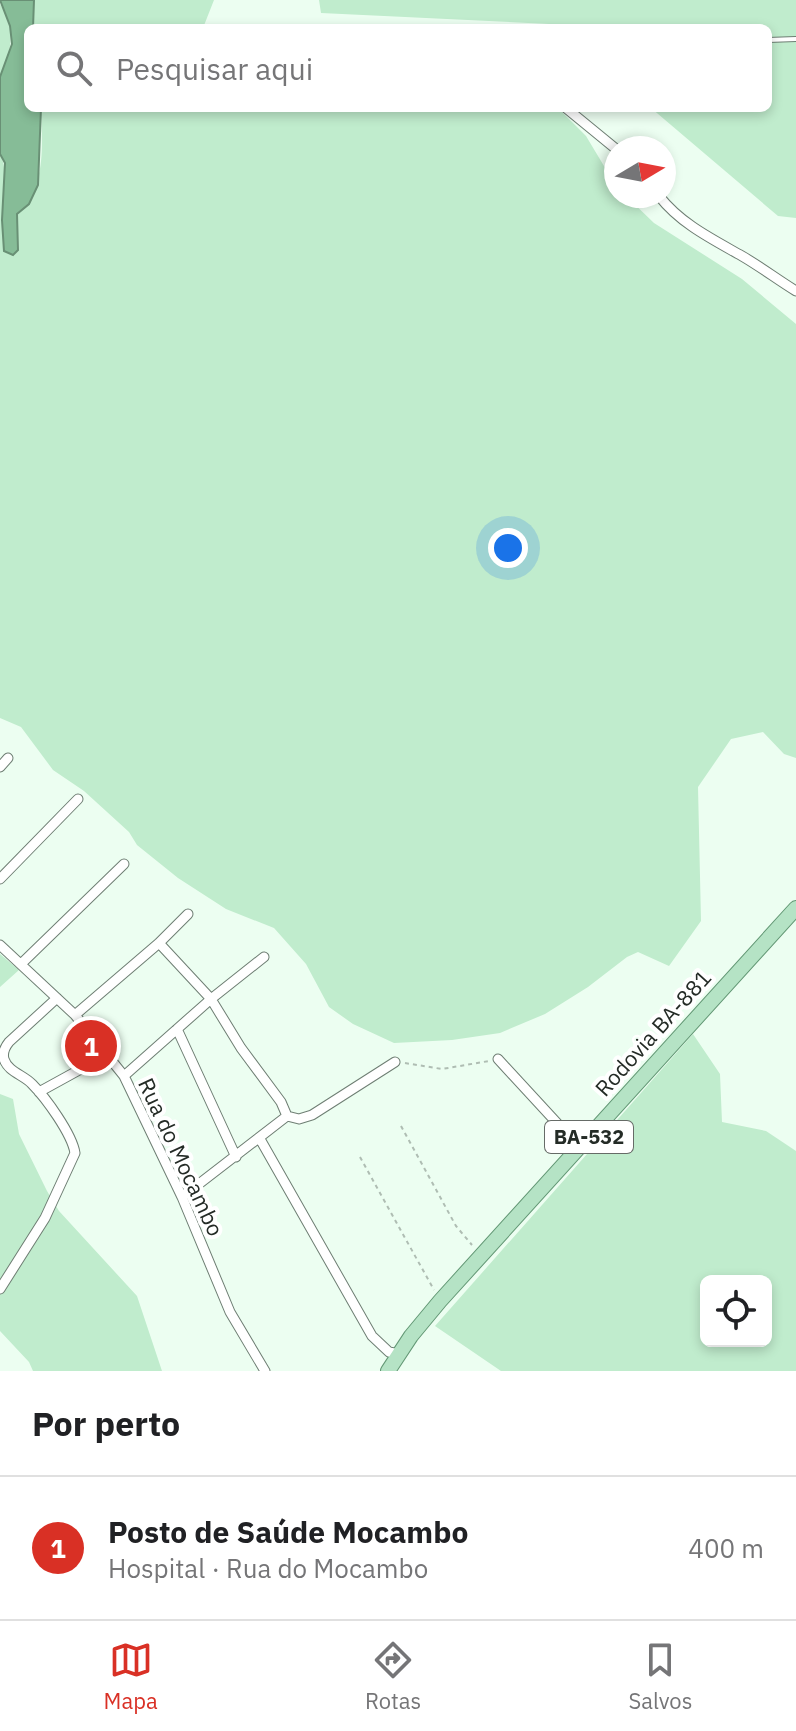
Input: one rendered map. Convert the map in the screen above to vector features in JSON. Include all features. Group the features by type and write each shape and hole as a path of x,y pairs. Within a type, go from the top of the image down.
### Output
{"main road":[{"name":"Rodovia BA-881","path":"388,1371 440,1301 796,908"}],"street":[{"path":"571,112 604,139"},
{"path":"670,208 702,234 796,291"},
{"path":"0,767 8,758"},
{"path":"0,879 78,799"},
{"path":"21,964 124,864"},
{"path":"75,1015 188,914"},
{"path":"159,943 211,999 287,1116 299,1119 312,1115 395,1062"},
{"name":"Rua do Mocambo","path":"0,945 75,1015 124,1076 182,1197 230,1312 265,1371"},
{"path":"124,1076 264,957"},
{"path":"0,1289 45,1218 75,1153 69,1136 39,1092 8,1066 4,1051 9,1042 57,998"},
{"path":"177,1029 236,1157"},
{"path":"39,1092 79,1070 112,1059"},
{"path":"498,1059 580,1148"},
{"path":"182,1197 287,1116"},
{"path":"260,1139 372,1336 389,1352 399,1354"}],"lane":[{"path":"772,40 796,39"}],"path":[{"path":"395,1062 442,1069 498,1059"},
{"path":"401,1126 456,1226 481,1255"},
{"path":"360,1157 440,1301"}],"shaded area":[{"path":"0,0 34,0 33,24 24,24 24,112 41,112 38,185 29,204 17,214 18,250 13,255 4,251 5,163 0,154 0,77 12,44 10,26"},
{"path":"34,0 214,0 205,24 33,24"},
{"path":"319,0 796,0 796,218 778,216 656,112 772,112 772,24 549,24 321,13"},
{"path":"0,4 8,22 10,40 0,77"},
{"path":"41,112 562,112 586,136 604,166 604,208 638,208 654,223 742,279 796,324 796,758 784,754 763,732 731,739 698,787 701,921 669,966 638,952 545,1014 500,1033 452,1040 394,1043 353,1024 329,1007 306,964 274,928 226,909 178,878 137,845 129,832 84,791 53,770 21,727 0,718 0,154 5,173 4,251 18,249 17,213 34,190 41,165"},
{"path":"0,954 19,970 0,987"},
{"path":"693,1034 720,1074 722,1122 766,1131 796,1151 796,1371 501,1371 435,1326"},
{"path":"0,1094 13,1099 19,1134 59,1211 137,1296 162,1371 33,1371 29,1362 0,1331"}],"place":[{"name":"Posto de Saúde Mocambo","path":"91,1046"}]}
